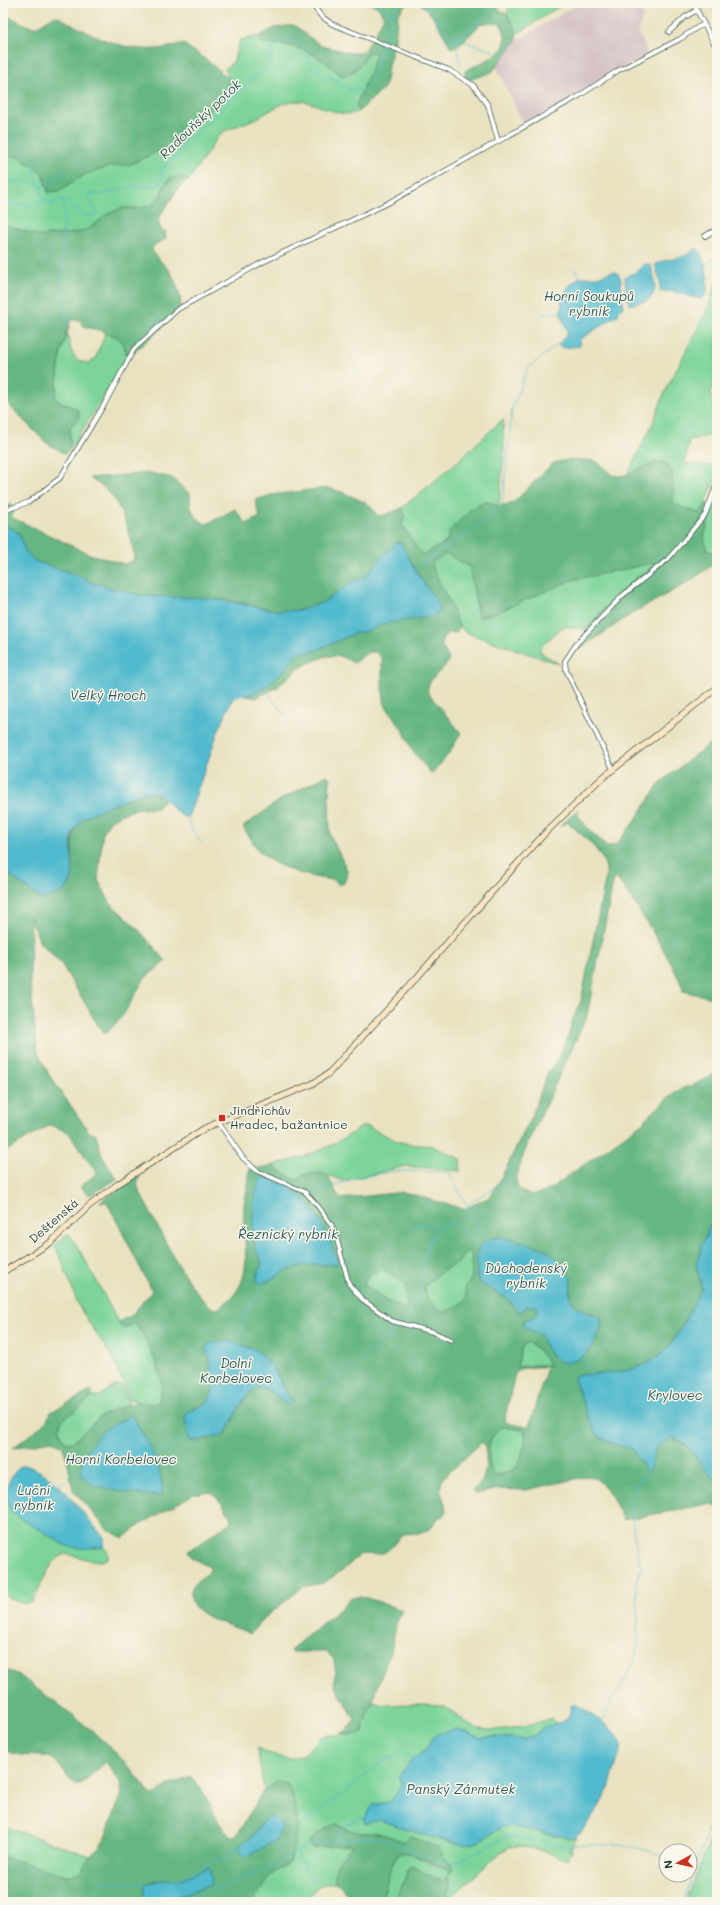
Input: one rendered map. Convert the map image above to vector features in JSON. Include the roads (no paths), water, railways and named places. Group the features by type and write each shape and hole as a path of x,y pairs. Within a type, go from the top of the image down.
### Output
{"main road":[{"name":"Deštenská","path":"3,1272 50,1243 89,1206 118,1184 218,1122 312,1084 328,1074 420,974 546,832 613,769 717,688"}],"street":[{"path":"311,3 321,16 332,24 379,44 449,70 473,85 488,105 498,141"},
{"path":"693,3 717,50"},
{"path":"669,32 686,17 697,10"},
{"path":"3,511 29,502 60,478 105,403 134,349 178,309 263,262 388,202 579,96 617,71 672,44 698,27 704,25"},
{"path":"705,236 717,229"},
{"path":"613,769 566,670 565,661 577,643 622,596 668,559 705,515 717,484"},
{"path":"218,1122 243,1158 257,1171 305,1192 317,1205 333,1229 349,1284 362,1300 392,1321 433,1332 451,1340"}],"water":[{"path":"696,248 705,264 708,284 706,295 700,299 670,291 660,292 660,282 655,265 660,262 686,255"},
{"path":"644,264 651,265 655,284 654,293 647,301 630,305 626,294 625,277 638,271"},
{"name":"Horní Soukupů rybník","path":"610,272 617,272 621,279 623,307 618,311 618,315 579,340 580,346 564,348 558,345 568,333 560,312 562,308 561,299 569,286 580,277 598,277"},
{"name":"Velký Hroch","path":"3,524 19,533 25,551 35,561 77,575 93,583 144,596 210,598 279,611 301,610 324,602 353,581 365,577 396,543 401,543 415,570 438,603 440,610 433,616 382,624 369,631 356,633 317,650 296,654 286,668 264,688 250,694 235,697 232,700 218,732 188,817 178,813 157,793 151,792 138,795 90,815 77,826 72,836 71,879 67,888 57,895 41,899 3,870"},
{"name":"Řeznický rybník","path":"261,1177 276,1181 290,1188 302,1197 312,1208 328,1236 338,1264 297,1267 260,1283 256,1279 262,1264 255,1247 253,1212"},
{"name":"Krylovec","path":"717,1218 717,1480 705,1470 686,1446 673,1437 656,1448 650,1470 647,1472 631,1448 606,1441 599,1436 592,1426 574,1379 576,1375 602,1374 639,1367 661,1354 670,1345 679,1332 702,1288 696,1263 701,1253 701,1245 707,1235 709,1226"},
{"name":"Důchodenský rybník","path":"498,1237 548,1251 557,1259 570,1277 571,1298 576,1306 580,1309 600,1316 601,1324 599,1332 590,1349 583,1356 575,1361 567,1363 556,1359 552,1356 539,1334 531,1332 523,1325 523,1321 536,1316 537,1306 527,1306 519,1313 508,1299 480,1283 477,1276 477,1253 481,1244"},
{"name":"Dolní Korbelovec","path":"228,1340 258,1351 272,1365 292,1403 289,1406 267,1389 259,1387 252,1391 242,1402 223,1436 214,1436 190,1441 185,1418 186,1413 207,1403 213,1390 210,1360 205,1347 208,1344"},
{"name":"Horní Korbelovec","path":"132,1415 148,1443 157,1464 162,1485 162,1496 108,1489 88,1482 83,1477 81,1472 83,1460 89,1448 100,1434 107,1428"},
{"name":"Luční rybník","path":"24,1465 37,1470 59,1485 104,1537 104,1547 75,1548 67,1546 13,1513 7,1501 8,1486 14,1473 18,1468"},
{"name":"Panský Zármutek","path":"575,1704 588,1711 610,1728 620,1740 622,1746 609,1788 599,1807 581,1832 572,1838 510,1826 502,1827 478,1842 464,1845 431,1837 379,1820 365,1824 364,1819 373,1805 391,1802 403,1783 399,1780 399,1776 412,1760 427,1749 432,1738 437,1734 457,1729 480,1738 493,1737 526,1739 537,1734 542,1728 566,1720 571,1706"},
{"path":"269,1815 278,1820 283,1827 276,1840 247,1857 241,1853 239,1845 254,1835"},
{"path":"209,1867 212,1879 210,1885 161,1902 143,1902 145,1884 165,1879 177,1881"}],"waterway":[{"path":"375,3 393,15"},
{"name":"Radouňský potok","path":"383,42 386,33 391,26 391,19 399,3"},
{"name":"Radouňský potok","path":"421,3 433,15 446,35 456,38 477,25 494,3"},
{"path":"460,37 463,41 495,52"},
{"path":"456,38 460,64"},
{"name":"Radouňský potok","path":"3,130 32,161 38,185 45,202 50,204 59,200 69,200 71,207 77,208 82,215 94,216 97,213 89,198 91,194 104,194 130,186 150,188 160,184 162,181 161,169 169,165 188,142 253,78 266,68 271,60 273,47 280,40 288,39 299,41 306,51 311,66 353,91 363,92 372,82 383,45"},
{"path":"226,76 243,89"},
{"path":"40,188 58,178 63,172 64,168"},
{"path":"3,180 38,184"},
{"path":"3,205 33,205 43,201"},
{"path":"64,201 62,278 67,324"},
{"path":"704,264 711,262 717,256"},
{"path":"574,269 580,277"},
{"path":"542,315 560,312"},
{"path":"415,570 437,553 494,517 502,508 512,408 528,368 562,341"},
{"path":"264,688 284,714"},
{"path":"188,817 190,827 202,844"},
{"path":"468,1205 507,1178 509,1171 508,1167"},
{"path":"310,1194 355,1178 396,1171 449,1172 485,1241"},
{"path":"402,1322 420,1289 427,1248 436,1230 444,1225 455,1222 475,1248 480,1248"},
{"path":"413,1224 439,1227"},
{"path":"237,1342 246,1312 257,1296 264,1282"},
{"path":"300,1402 365,1356 389,1336 400,1324"},
{"path":"584,1354 589,1370 593,1375"},
{"path":"153,1456 161,1453 190,1434"},
{"path":"58,1485 81,1470 82,1471"},
{"path":"602,1723 611,1701 630,1672 638,1649 638,1607 636,1582 641,1567 634,1534 630,1502 634,1490 647,1471"},
{"path":"271,1842 275,1847 280,1848 291,1839 298,1828 385,1760 400,1756 415,1757"},
{"path":"683,1902 708,1830 717,1815"},
{"path":"172,1902 234,1883 276,1864 309,1845 334,1841 347,1825 367,1816"},
{"path":"334,1841 375,1837 428,1858 455,1863 508,1836 564,1846 623,1844 658,1854"},
{"path":"172,1881 221,1859 239,1848"},
{"path":"297,1853 314,1884"},
{"path":"98,1882 146,1884"},
{"path":"195,1895 195,1902"}],"place":[{"name":"Jindřichův Hradec, bažantnice","path":"222,1118"}]}
